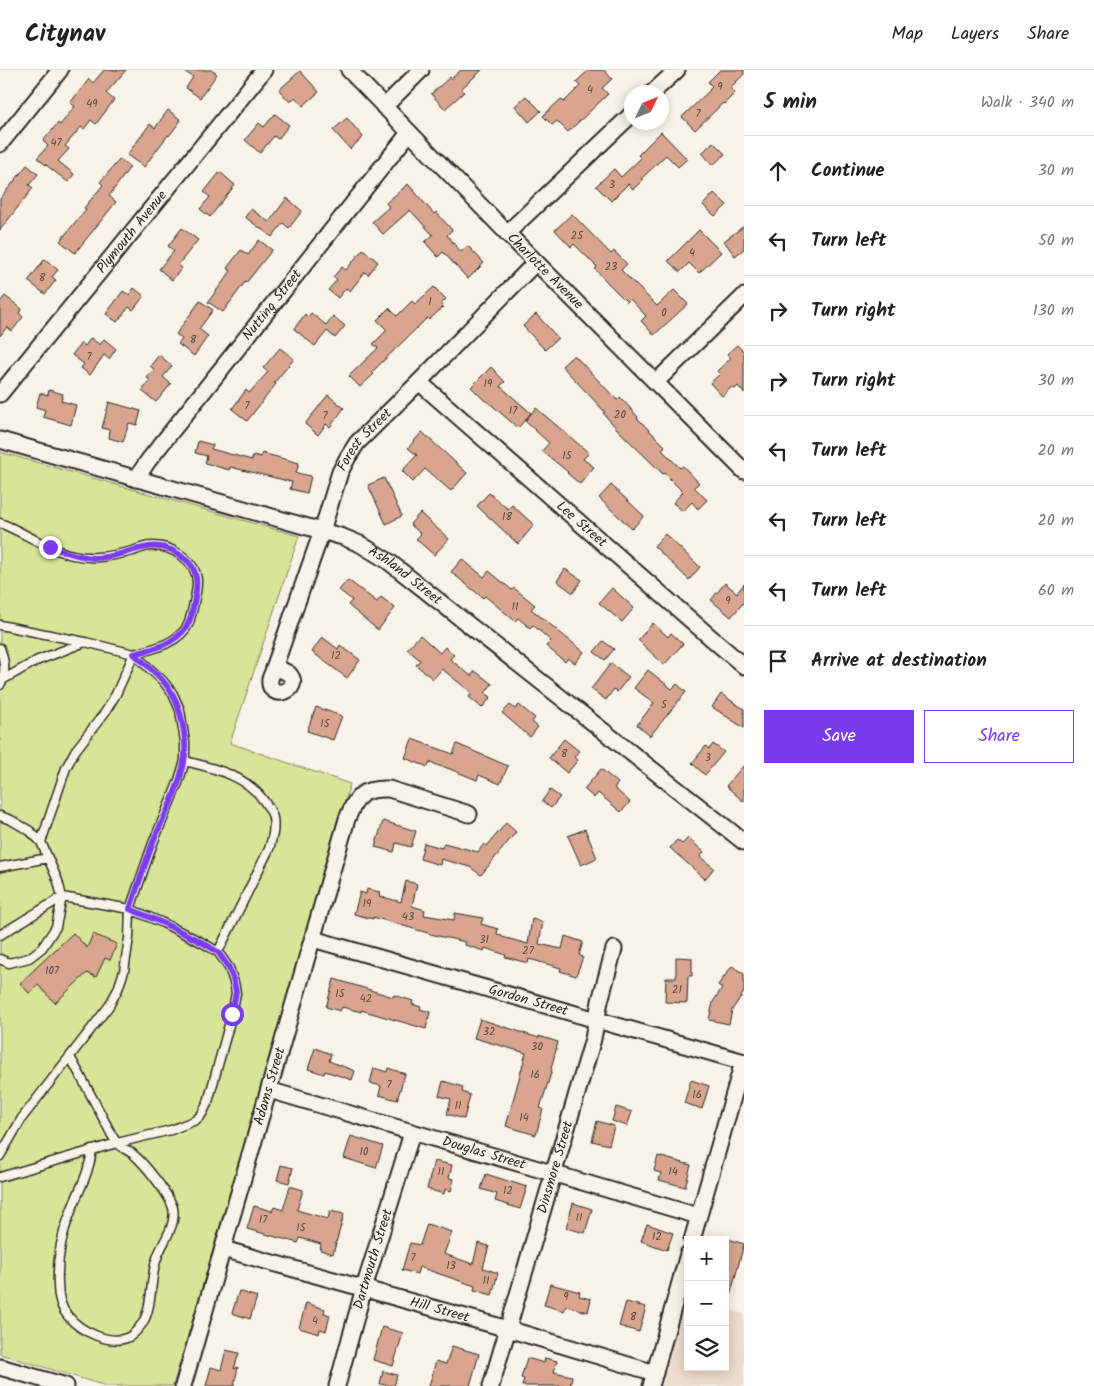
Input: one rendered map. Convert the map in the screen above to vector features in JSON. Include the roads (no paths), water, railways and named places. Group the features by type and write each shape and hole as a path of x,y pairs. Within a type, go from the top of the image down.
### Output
{"street":[{"path":"0,144 60,70"},
{"name":"Plymouth Avenue","path":"0,394 264,70"},
{"name":"Charlotte Avenue","path":"349,70 507,233 744,471"},
{"path":"384,107 421,70"},
{"path":"661,85 677,70"},
{"path":"507,233 624,122"},
{"name":"Nutting Street","path":"136,479 148,461 409,132"},
{"name":"Forest Street","path":"274,668 322,531 340,472 357,443 536,262"},
{"path":"656,382 744,296"},
{"name":"Lee Street","path":"419,382 744,666"},
{"name":"Ashland Street","path":"0,440 344,537 360,544 388,561 744,842"},
{"name":"Adams Street","path":"184,1386 347,820 353,805 366,791 390,789 469,814"},
{"name":"Gordon Street","path":"313,939 744,1062"},
{"name":"Dinsmore Street","path":"491,1386 593,1039 600,1001 614,949"},
{"path":"693,1236 744,1062"},
{"name":"Douglas Street","path":"269,1090 698,1216"},
{"name":"Dartmouth Street","path":"337,1386 364,1288 412,1133"},
{"name":"Hill Street","path":"223,1249 508,1329 653,1380"},
{"path":"653,1380 684,1268"},
{"path":"0,1367 66,1386"}],"lane":[{"path":"0,523 71,555 95,558 107,557 151,546 167,548 178,552 189,562 196,573 195,600 188,624 174,639 162,646 134,654 106,711 75,752 66,768 41,842"},
{"path":"0,625 134,654 163,681 173,694 180,710 185,742 184,761 178,783 153,843 130,909 128,946 124,971 118,989 109,1006 22,1118 0,1156"},
{"path":"2,682 36,661 85,642"},
{"path":"0,648 3,655 4,672 2,682"},
{"path":"184,761 216,768 233,775 251,787 261,797 270,809 273,818 274,832 269,849 218,952"},
{"path":"0,816 30,831 41,842 58,881 62,897 56,927 42,948 29,958 10,963 0,959"},
{"path":"0,867 48,858"},
{"path":"0,935 62,897 130,909 163,923 218,952 229,968 236,992 232,1014 208,1102 202,1114 196,1120 171,1130 0,1176"},
{"path":"70,1057 117,1143 141,1162 166,1194 173,1208 173,1222 157,1258 144,1322 129,1337 120,1339 107,1339 94,1335 80,1327 68,1316 61,1303 58,1284 62,1236 90,1165 92,1150"}]}
